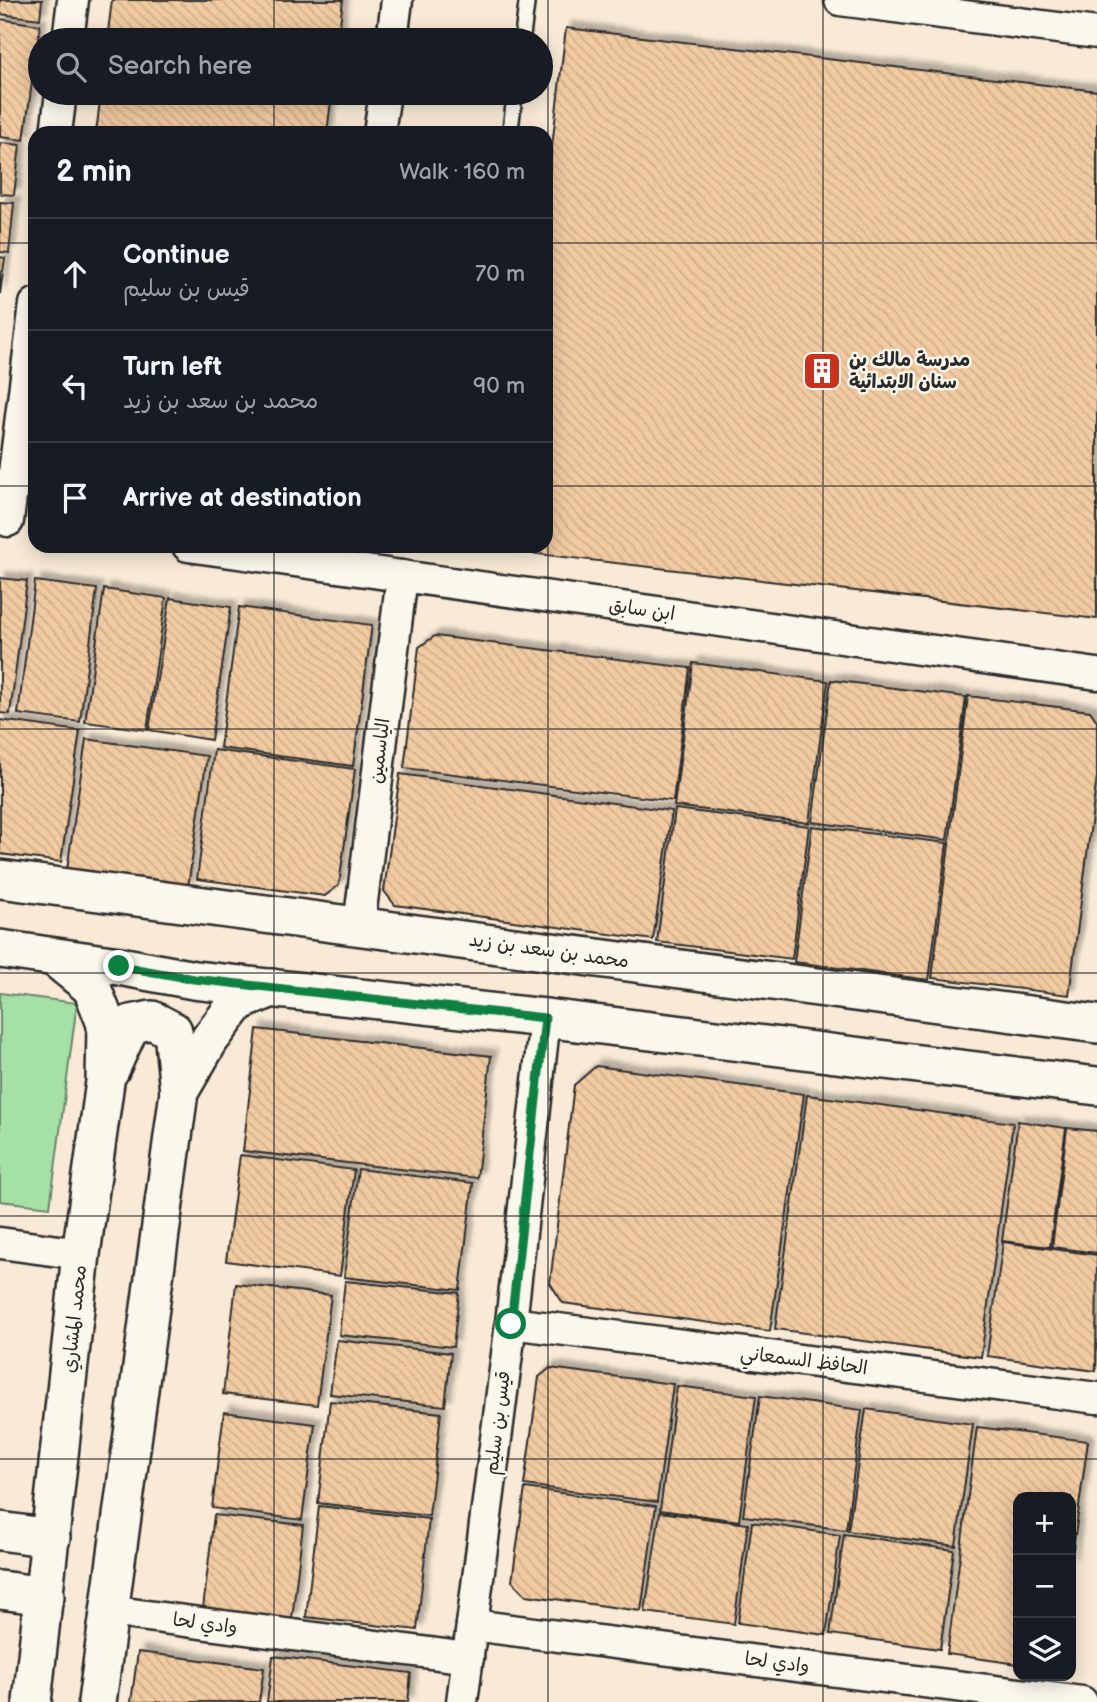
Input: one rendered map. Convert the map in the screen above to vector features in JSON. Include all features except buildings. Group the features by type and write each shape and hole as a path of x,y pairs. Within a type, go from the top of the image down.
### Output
{"street":[{"path":"70,28 73,0"},
{"path":"394,28 397,0"},
{"path":"840,0 1097,33"},
{"path":"57,126 60,105"},
{"path":"380,126 383,105"},
{"path":"14,521 28,376"},
{"name":"ابن سابق","path":"292,553 322,555 402,576 1097,674"},
{"name":"الياسمين","path":"359,926 402,576"},
{"name":"محمد بن سعد بن زيد","path":"0,879 1097,1024"},
{"path":"0,949 194,979 545,1018 1097,1086"},
{"name":"محمد المشاري","path":"32,1702 82,1254 106,1082 106,1024 92,988 53,956"},
{"path":"179,1092 210,1039 238,1002 272,988"},
{"name":"قيس بن سليم","path":"462,1702 511,1324 545,1018"},
{"path":"97,1702 179,1092 173,1031 152,1020 131,1024 106,1082"},
{"path":"0,1243 82,1254"},
{"name":"الحافظ السمعاني","path":"511,1324 1097,1398"},
{"path":"0,1531 51,1538"},
{"path":"0,1590 45,1596"},
{"name":"وادي لحا","path":"109,1611 468,1658"},
{"name":"وادي لحا","path":"472,1625 1082,1702"}],"lane":[{"path":"524,28 527,0"},
{"path":"511,126 514,105"}],"green space":[{"path":"0,993 77,1003 50,1207 0,1201"}],"place":[{"name":"مدرسة مالك بن سنان الابتدائية","path":"822,371"}],"route":[{"path":"119,966 194,979 545,1018 511,1324"}]}
